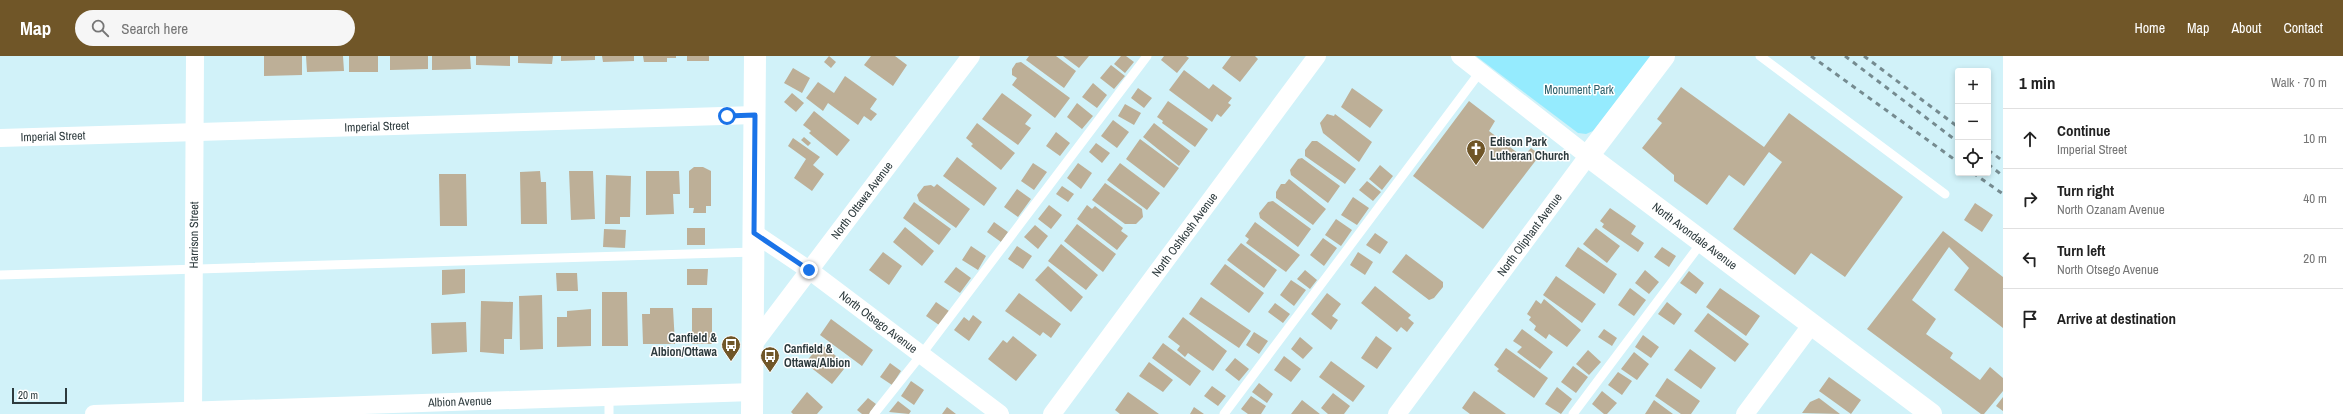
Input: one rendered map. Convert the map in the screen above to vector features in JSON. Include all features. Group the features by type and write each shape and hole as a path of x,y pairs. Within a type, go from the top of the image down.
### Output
{"street":[{"name":"Harrison Street","path":"193,412 195,56"},
{"path":"752,414 755,56"},
{"name":"North Ottawa Avenue","path":"753,345 971,56"},
{"name":"North Oshkosh Avenue","path":"1052,414 1317,56"},
{"name":"North Avondale Avenue","path":"1460,56 1588,156 1812,324 1923,412"},
{"name":"North Oliphant Avenue","path":"1397,414 1664,56"},
{"name":"Imperial Street","path":"0,138 755,115"},
{"name":"North Otsego Avenue","path":"754,243 809,270 1000,414"},
{"path":"1745,414 1812,324"},
{"name":"Albion Avenue","path":"94,414 609,406 753,392"}],"lane":[{"path":"874,414 921,355 1147,56"},
{"path":"1760,56 1945,194"},
{"path":"1224,414 1480,72"},
{"path":"1573,414 1702,242"},
{"path":"0,276 194,270 754,243"}],"green space":[{"name":"Monument Park","path":"1476,56 1651,56 1593,131 1586,134 1578,133"}],"building":[{"path":"264,56 302,56 302,75 264,76"},
{"path":"306,56 343,56 344,71 307,72"},
{"path":"349,56 378,56 378,72 349,72"},
{"path":"390,56 428,56 428,69 390,70"},
{"path":"432,56 470,56 471,69 432,70"},
{"path":"476,56 510,56 510,66 476,65"},
{"path":"518,56 553,56 552,64 518,63"},
{"path":"561,56 595,56 595,60 561,61"},
{"path":"602,56 634,56 634,61 603,62"},
{"path":"643,56 676,56 676,58 667,58 667,62 644,62"},
{"path":"687,56 709,56 709,61 687,61"},
{"path":"829,56 836,62 831,68 824,62"},
{"path":"871,56 895,56 907,65 893,86 864,65"},
{"path":"1029,56 1056,56 1076,71 1064,88 1026,60"},
{"path":"1063,56 1089,56 1079,68"},
{"path":"1121,56 1126,56 1134,62 1125,73 1114,64"},
{"path":"1164,56 1186,56 1189,58 1177,73 1161,60"},
{"path":"1231,56 1255,56 1258,59 1240,82 1222,68"},
{"path":"1021,62 1070,98 1055,118 1012,85 1017,78 1012,75 1012,69 1016,63"},
{"path":"1111,65 1125,76 1114,89 1100,78"},
{"path":"793,68 810,78 802,93 784,83"},
{"path":"1184,70 1209,89 1213,84 1232,98 1228,103 1231,105 1221,117 1217,114 1212,122 1169,90"},
{"path":"845,76 877,99 870,109 877,114 871,121 864,116 858,125 828,103 823,111 806,98 818,82 834,93"},
{"path":"1093,83 1107,95 1097,108 1082,97"},
{"path":"1681,87 1764,147 1789,113 1903,197 1845,277 1811,253 1795,275 1733,229 1782,162 1769,152 1744,186 1729,175 1707,205 1674,181 1674,175 1642,148 1662,123 1657,119"},
{"path":"1138,88 1152,98 1144,108 1131,98"},
{"path":"1352,88 1383,110 1370,128 1341,107"},
{"path":"792,93 804,103 796,112 784,102"},
{"path":"1002,93 1032,115 1025,124 1031,128 1018,145 982,119"},
{"path":"1168,101 1208,129 1195,147 1162,123 1163,121 1157,117"},
{"name":"Edison Park Lutheran Church","path":"1469,101 1495,121 1489,131 1523,157 1531,148 1540,155 1483,229 1413,176"},
{"path":"1077,103 1093,116 1082,129 1067,117"},
{"path":"1125,104 1141,113 1134,125 1118,116"},
{"path":"814,111 850,140 837,156 809,133 811,131 803,125"},
{"path":"1327,114 1334,116 1335,114 1372,142 1359,162 1323,133 1320,123"},
{"path":"1113,120 1129,132 1117,148 1101,136"},
{"path":"977,123 1015,153 1001,170 971,146 973,144 966,138"},
{"path":"1154,123 1190,151 1179,166 1143,137"},
{"path":"1056,132 1070,143 1060,156 1046,146"},
{"path":"804,137 811,143 808,146 801,140"},
{"path":"793,138 820,157 813,165 824,174 812,191 794,178 806,159 788,146"},
{"path":"1140,139 1179,168 1164,188 1126,159"},
{"path":"1312,141 1317,141 1356,169 1345,184 1305,156 1305,150"},
{"path":"1096,143 1110,153 1102,163 1089,152"},
{"path":"957,157 997,188 984,206 943,176"},
{"path":"1302,158 1340,186 1328,203 1291,175 1290,170 1298,159"},
{"path":"1033,163 1047,172 1034,190 1021,181"},
{"path":"1078,163 1092,173 1081,189 1067,178"},
{"path":"1120,163 1160,193 1147,210 1107,180"},
{"path":"1380,165 1393,176 1382,190 1369,179"},
{"path":"694,167 703,167 711,171 711,206 706,206 706,213 693,213 694,208 689,208 689,171"},
{"path":"540,171 541,182 546,182 547,224 521,224 520,172"},
{"path":"569,171 593,171 595,219 571,220"},
{"path":"646,171 679,171 680,194 673,194 674,214 646,215"},
{"path":"439,174 466,174 467,226 440,226"},
{"path":"606,175 631,176 630,217 620,217 620,224 605,224"},
{"path":"1289,179 1326,209 1313,225 1276,198 1276,192 1281,184 1285,184"},
{"path":"1367,181 1381,192 1373,201 1359,190"},
{"path":"1105,183 1142,209 1143,217 1136,224 1125,224 1092,200"},
{"path":"937,184 970,209 956,228 919,201 917,195 924,186 931,185 934,187"},
{"path":"1062,186 1074,194 1068,202 1056,194"},
{"path":"1017,189 1031,199 1018,217 1004,207"},
{"path":"1353,197 1369,208 1357,225 1341,215"},
{"path":"1273,201 1311,229 1298,247 1260,218 1259,213 1268,202"},
{"path":"914,202 951,229 939,245 903,218"},
{"path":"1975,203 1993,215 1982,232 1964,220"},
{"path":"1049,205 1062,215 1051,229 1038,219"},
{"path":"1087,205 1092,209 1095,206 1123,228 1121,231 1128,236 1117,250 1077,219"},
{"path":"1610,208 1636,226 1631,234 1644,243 1638,252 1602,227 1604,224 1600,221"},
{"path":"1336,219 1352,230 1341,246 1325,235"},
{"path":"994,222 1008,232 1001,242 987,232"},
{"path":"1255,222 1300,255 1286,272 1246,243 1249,239 1245,236"},
{"path":"1077,224 1116,254 1103,272 1064,241"},
{"path":"1035,225 1048,236 1038,249 1024,237"},
{"path":"905,227 934,251 922,266 893,242"},
{"path":"687,228 705,228 705,245 687,245"},
{"path":"1596,228 1620,246 1607,263 1583,244"},
{"path":"604,229 626,230 625,248 603,247"},
{"path":"1943,231 2003,277 2003,328 1954,290 1969,268 1949,247 1912,300 1936,319 1926,334 1953,353 1950,358 1980,380 1990,367 2003,378 2003,391 1984,414 1981,414 1867,329"},
{"path":"1375,233 1388,242 1380,254 1366,245"},
{"path":"1323,238 1337,248 1324,266 1310,255"},
{"path":"1241,243 1277,270 1264,288 1227,260"},
{"path":"1061,244 1098,275 1086,290 1048,261"},
{"path":"971,246 986,256 978,270 962,260"},
{"path":"1017,246 1032,256 1023,269 1008,259"},
{"path":"1578,247 1617,274 1604,294 1565,266"},
{"path":"1662,247 1676,256 1669,267 1654,257"},
{"path":"883,252 902,266 889,285 869,270"},
{"path":"1358,252 1373,262 1365,275 1350,265"},
{"path":"1406,254 1443,282 1443,287 1434,298 1429,300 1392,272"},
{"path":"1225,264 1264,293 1249,313 1210,284"},
{"path":"1048,266 1083,297 1071,312 1035,280"},
{"path":"956,267 971,278 960,293 944,282"},
{"path":"465,269 465,293 442,295 442,270"},
{"path":"687,269 708,269 707,285 687,285"},
{"path":"1305,270 1317,280 1310,289 1297,279"},
{"path":"1645,270 1659,282 1649,294 1635,283"},
{"path":"1689,271 1704,283 1696,294 1680,283"},
{"path":"556,273 577,273 578,291 557,291"},
{"path":"1556,276 1596,304 1582,323 1543,295"},
{"path":"1291,280 1306,290 1294,306 1280,295"},
{"path":"1375,286 1411,315 1408,318 1414,323 1407,332 1401,327 1397,332 1361,303"},
{"path":"1630,288 1646,300 1634,316 1618,305"},
{"path":"1720,288 1760,316 1746,336 1706,307"},
{"path":"602,292 627,292 628,346 602,346"},
{"path":"1019,293 1061,324 1051,338 1043,332 1040,336 1005,311"},
{"path":"1327,293 1341,304 1332,316 1338,320 1331,330 1311,314"},
{"path":"542,295 543,349 520,350 519,296"},
{"path":"1201,297 1251,331 1239,348 1189,314"},
{"path":"1544,299 1581,330 1567,347 1549,334 1546,339 1534,330 1536,326 1529,320 1531,317 1527,314 1536,300 1541,304"},
{"path":"481,301 513,302 512,339 504,339 504,354 480,352"},
{"path":"936,302 949,311 939,325 926,316"},
{"path":"1667,302 1682,314 1674,325 1658,314"},
{"path":"1275,303 1290,314 1283,323 1268,312"},
{"path":"650,308 673,308 675,344 643,344 642,314 650,314"},
{"path":"692,308 712,308 712,344 692,344"},
{"path":"591,309 591,346 557,347 557,317 567,317 567,311"},
{"path":"1708,313 1749,344 1735,362 1694,331"},
{"path":"973,315 982,322 969,341 954,330 964,317 969,321"},
{"path":"1183,317 1227,351 1213,371 1188,353 1185,357 1177,350 1180,346 1168,337"},
{"path":"831,319 873,350 862,366 820,335"},
{"path":"466,322 467,352 432,354 431,323"},
{"path":"1522,329 1553,352 1540,369 1517,352 1522,347 1513,341"},
{"path":"1604,329 1617,338 1612,346 1598,337"},
{"path":"1254,332 1268,341 1259,354 1246,345"},
{"path":"1643,335 1659,347 1651,358 1635,347"},
{"path":"1013,336 1037,355 1016,381 988,359 1003,340 1007,343"},
{"path":"1376,336 1392,348 1377,369 1361,358"},
{"path":"1300,337 1313,348 1303,359 1291,349"},
{"path":"1163,343 1201,371 1190,386 1152,358"},
{"path":"821,344 836,356 832,361 844,369 832,384 805,363"},
{"path":"1506,348 1548,378 1534,398 1497,371 1499,369 1494,365"},
{"path":"1690,349 1716,368 1701,389 1674,370"},
{"path":"1588,350 1601,362 1589,375 1576,364"},
{"path":"1634,352 1649,364 1637,380 1621,369"},
{"path":"1284,356 1301,369 1291,382 1274,370"},
{"path":"1235,358 1249,369 1239,381 1225,370"},
{"path":"1331,361 1365,386 1353,402 1319,377"},
{"path":"1149,362 1173,380 1163,392 1139,376"},
{"path":"890,363 901,371 892,385 880,377"},
{"path":"1573,366 1588,377 1576,393 1561,382"},
{"path":"1618,372 1632,381 1622,395 1608,385"},
{"path":"1829,377 1861,400 1851,414 1819,391"},
{"path":"1667,378 1700,401 1691,414 1681,414 1655,396"},
{"path":"911,381 924,390 914,405 901,396"},
{"path":"1259,383 1273,394 1267,403 1252,392"},
{"path":"1212,386 1226,396 1218,406 1204,396"},
{"path":"1557,387 1572,399 1561,414 1545,404"},
{"path":"1474,391 1506,414 1470,414 1462,408"},
{"path":"1602,391 1617,403 1607,414 1604,414 1592,404"},
{"path":"807,392 823,407 817,414 793,414 791,412"},
{"path":"1128,392 1159,414 1120,414 1115,410"},
{"path":"1333,393 1350,406 1344,414 1328,414 1321,408"},
{"path":"1251,396 1266,406 1261,414 1248,414 1241,409"},
{"path":"2003,397 2003,411 1996,406"},
{"path":"868,398 876,404 869,414 862,414 857,410"},
{"path":"1819,398 1840,414 1802,413 1810,402"},
{"path":"1302,400 1320,414 1291,414"},
{"path":"1654,400 1673,414 1645,414"},
{"path":"898,401 911,411 909,414 889,412"},
{"path":"947,407 956,414 942,414"},
{"path":"1194,407 1204,414 1190,414"}],"railway":[{"path":"1811,56 1955,160"},
{"path":"1845,56 1955,140"},
{"path":"1864,56 1955,125"},
{"path":"1991,152 2003,161"},
{"path":"1991,166 2003,176"},
{"path":"1977,176 2003,194"}],"place":[{"name":"Edison Park Lutheran Church","path":"1476,166"},
{"name":"Canfield & Albion/Ottawa","path":"731,362"},
{"name":"Canfield & Ottawa/Albion","path":"770,373"}],"route":[{"path":"727,116 755,115 754,233 809,270"}]}
